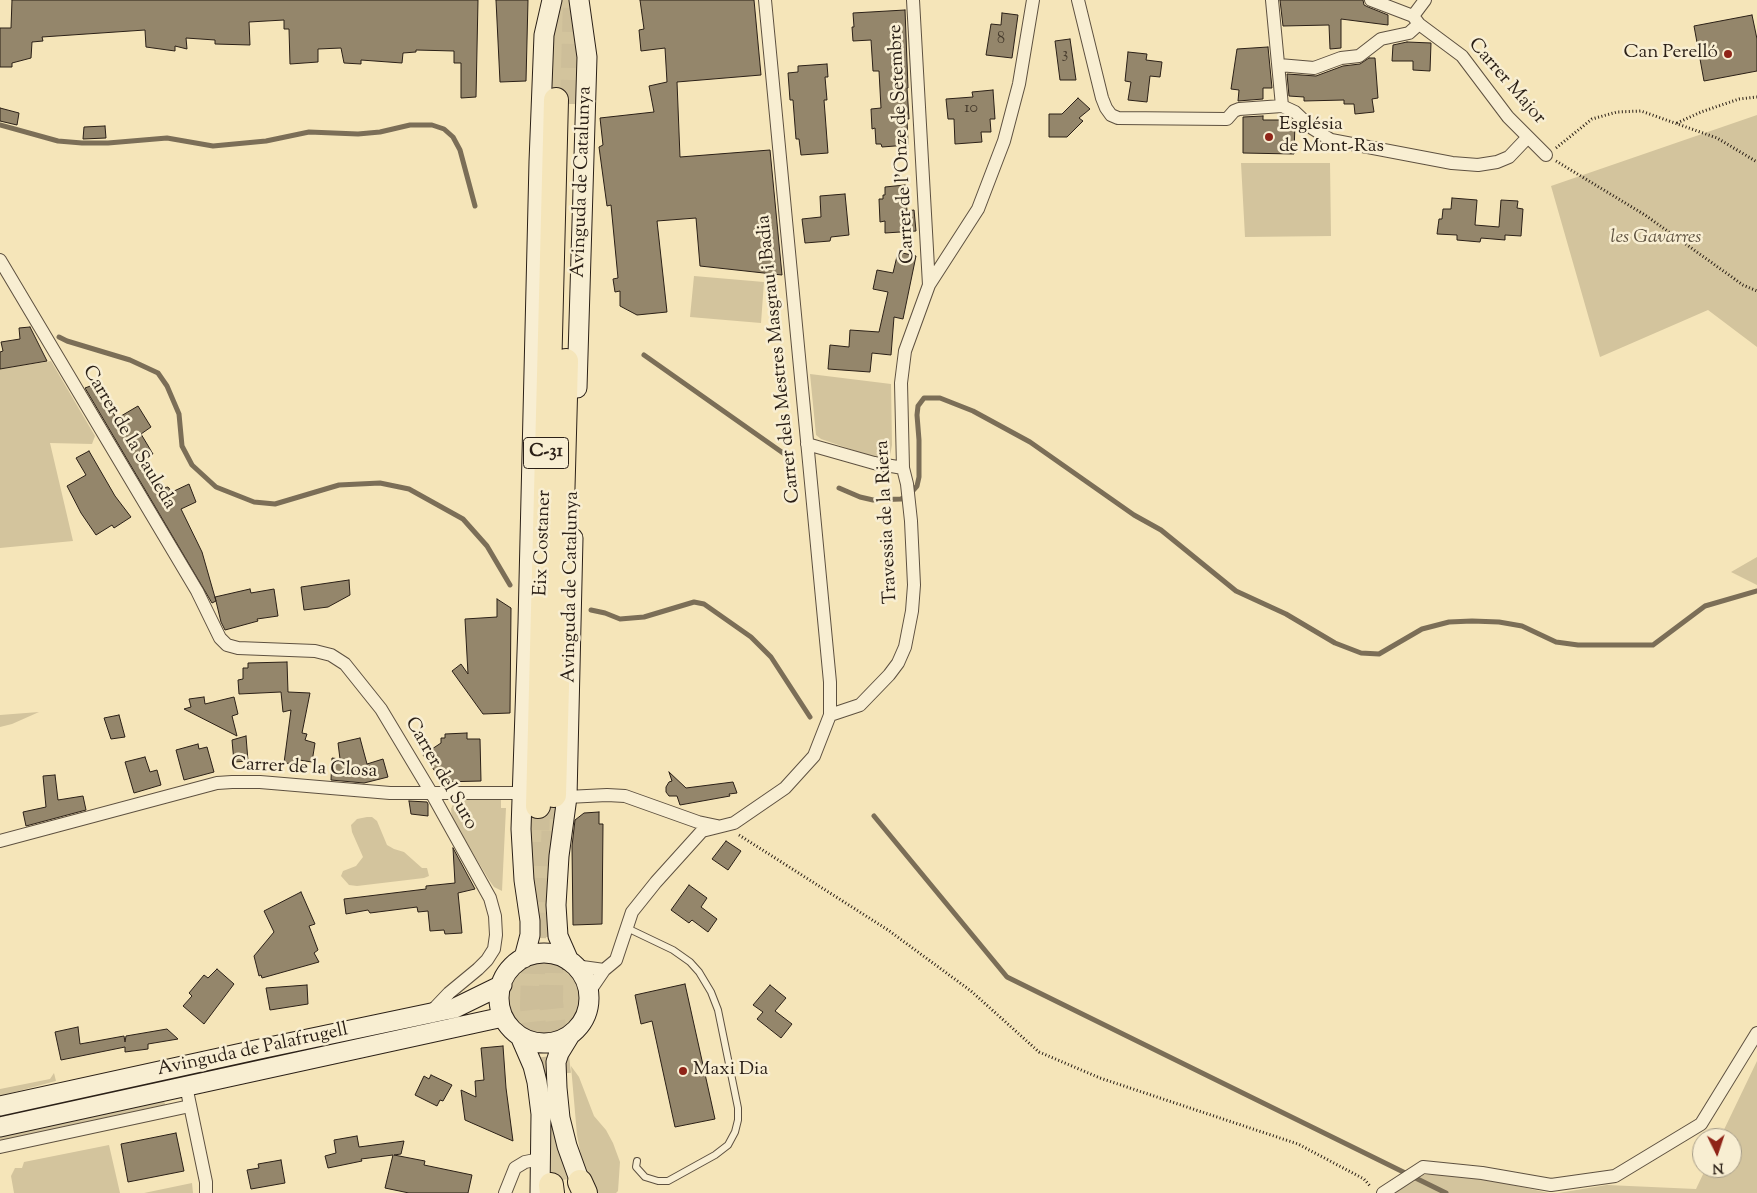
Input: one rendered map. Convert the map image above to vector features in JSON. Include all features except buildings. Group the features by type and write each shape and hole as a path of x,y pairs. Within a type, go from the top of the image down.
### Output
{"highway":[{"name":"Eix Costaner","path":"545,799 564,102"}],"main road":[{"name":"Avinguda de Catalunya","path":"552,0 544,35 542,65 545,799 558,856 556,905 558,936 572,963"},
{"name":"Avinguda de Catalunya","path":"524,958 530,935 530,921 522,861 521,828 545,799 587,56 579,0"},
{"path":"542,954 552,954 572,963 584,978 589,992 589,1002 585,1016 577,1029 563,1039 549,1043 534,1042 520,1036 510,1027 504,1017 500,1001 502,986 512,967 524,958 542,954"},
{"name":"Avinguda de Palafrugell","path":"0,1106 260,1048 456,1008 502,986"},
{"name":"Avinguda de Palafrugell","path":"0,1127 504,1017"},
{"path":"564,1189 567,1146 560,1118 556,1088 556,1062 570,1035"},
{"path":"520,1036 533,1066 537,1082 541,1114 540,1160 564,1189"}],"street":[{"name":"Carrer dels Mestres Masgrau i Badia","path":"764,0 830,682 830,715"},
{"name":"Carrer de l'Onze de Setembre","path":"914,0 929,285"},
{"name":"Travessia de la Riera","path":"830,715 860,705 898,663 905,647 912,611 914,585 909,504 903,468 901,382 905,351 929,285 978,209 1004,141 1019,84 1033,0"},
{"path":"1078,0 1102,98 1111,115 1118,118 1227,119 1234,111 1239,109 1282,106 1295,112 1312,128 1331,140 1452,163 1478,165 1497,162 1509,157 1528,137"},
{"path":"1272,0 1282,106"},
{"name":"Carrer Major","path":"1371,0 1416,20 1462,56 1508,117 1546,155"},
{"path":"1279,65 1314,68 1341,58 1359,56 1381,39 1409,33 1425,0"},
{"path":"927,243 949,255"},
{"name":"Carrer de la Sauleda","path":"0,260 197,591 220,638"},
{"path":"807,444 874,463 903,468"},
{"name":"Carrer del Suro","path":"220,638 227,645 238,648 315,651 331,655 345,664 381,710 432,794 490,898 495,916 496,935 494,948 486,960 430,1013"},
{"path":"589,992 604,970 616,960 632,912 662,874 702,831 734,823 785,788 802,772 817,751 830,715"},
{"name":"Carrer de la Closa","path":"0,841 225,782 545,799 607,795 625,796 698,822 720,826"},
{"path":"572,963 604,970"},
{"path":"1383,1193 1423,1167 1482,1173 1551,1185 1615,1176 1701,1124 1757,1033"},
{"name":"Avinguda de Palafrugell","path":"186,1086 206,1182 206,1193"},
{"path":"0,1147 190,1106"},
{"path":"505,1193 515,1168 525,1162 540,1160"}],"lane":[{"path":"627,928 673,950 685,958 707,985 718,1010 738,1108 735,1132 728,1145 716,1154 668,1181 658,1181 645,1177 636,1167 636,1161"}],"path":[{"path":"1676,123 1701,112 1740,99 1757,97"},
{"path":"1757,162 1718,138 1641,111 1617,112 1592,119 1546,155 1645,215 1743,285 1757,291"},
{"path":"720,826 734,832 888,930 971,991 1039,1052 1100,1078 1298,1144 1364,1179 1376,1193"}],"green space":[{"path":"561,0 571,0 578,34 579,102 550,102 552,45"},
{"name":"les Gavarres","path":"1757,115 1757,347 1708,310 1600,357 1551,186"},
{"path":"1241,163 1330,163 1331,236 1245,237"},
{"path":"694,276 764,282 761,323 690,317"},
{"path":"51,361 95,436 92,444 50,443 73,541 0,548 0,369"},
{"path":"810,374 891,384 892,445 890,456 887,460 821,439 816,435"},
{"path":"1757,557 1757,585 1731,572"},
{"path":"39,712 12,724 0,727 0,715"},
{"path":"501,799 501,808 506,808 502,891 494,887 489,880 452,818 451,809 454,802 459,800"},
{"path":"531,805 561,806 547,880 547,929 537,928 538,911 529,872"},
{"path":"372,817 377,821 387,845 404,852 422,868 427,868 429,876 357,886 349,885 341,876 343,871 356,866 363,857 352,832 351,825 357,819"},
{"path":"551,963 570,973 578,985 580,999 578,1013 570,1025 558,1033 537,1035 518,1025 510,1013 508,992 518,973 530,965"},
{"path":"1757,1061 1757,1193 1558,1193 1607,1185 1696,1189 1701,1178 1742,1178 1742,1128 1725,1128"},
{"path":"571,1066 579,1077 594,1116 606,1130 613,1143 620,1162 618,1191 616,1193 597,1193 583,1166 577,1135"},
{"path":"550,1067 575,1178 544,1183 540,1068"},
{"path":"54,1073 56,1081 0,1096 0,1089 50,1079"},
{"path":"162,1101 165,1103 165,1106 0,1143 0,1135"},
{"path":"109,1145 120,1193 14,1193 11,1176 15,1168 22,1168 24,1162"},
{"path":"1422,1175 1467,1175 1549,1193 1396,1193 1400,1182"},
{"path":"192,1183 193,1193 144,1193"}],"waterway":[{"path":"0,125 58,141 108,143 167,138 213,146 266,141 309,132 358,134 380,132 410,125 432,125 444,129 453,137 460,150 475,206"},
{"path":"59,337 130,360 158,373 167,386 179,414 182,446 192,465 216,487 254,502 275,504 339,485 380,483 409,489 463,519 487,546 510,585"},
{"path":"644,355 783,453"},
{"path":"839,488 873,500 901,499 909,495 917,486 919,477 918,406 924,398 940,398 973,411 1030,442 1134,515 1161,530 1236,591 1286,614 1335,643 1361,653 1379,654 1422,629 1449,622 1472,621 1499,622 1522,626 1556,642 1578,645 1653,645 1705,606 1757,591"},
{"path":"591,610 620,619 644,617 694,602 704,604 751,637 771,657 810,717"},
{"path":"874,816 1007,977 1446,1193"}],"tunnel":[{"path":"572,104 575,0"},
{"path":"553,855 554,799"},
{"path":"538,806 532,1007 540,1082"},
{"path":"552,913 551,1002 559,1074"}],"place":[{"name":"Can Perelló","path":"1728,54"},
{"name":"Església de Mont-Ras","path":"1269,137"},
{"name":"Maxi Dia","path":"683,1071"}]}
